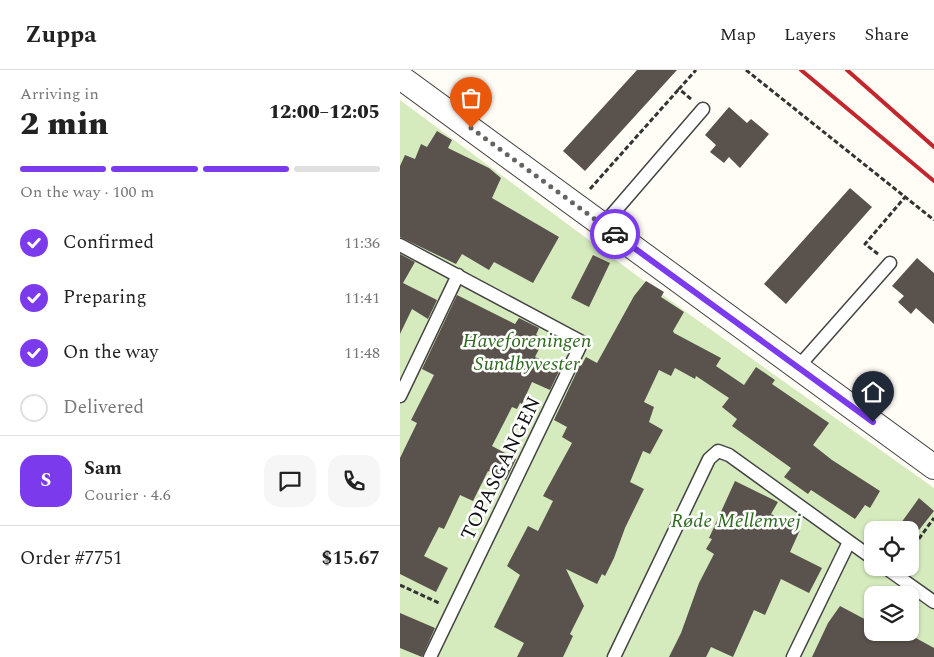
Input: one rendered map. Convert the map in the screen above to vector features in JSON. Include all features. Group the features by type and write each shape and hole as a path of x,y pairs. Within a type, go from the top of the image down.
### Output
{"street":[{"path":"400,77 934,467"}],"lane":[{"path":"603,225 703,109"},
{"name":"TOPASGANGEN","path":"400,245 582,342 430,657"},
{"path":"798,367 890,263"},
{"path":"400,396 458,275"},
{"path":"614,657 709,460 718,451 729,455 864,552"},
{"path":"793,657 849,542"},
{"path":"897,576 934,602"}],"path":[{"path":"576,205 696,70"},
{"path":"746,70 934,220"},
{"path":"679,88 703,109"},
{"path":"890,263 865,244 906,196"},
{"path":"919,539 934,518"},
{"path":"400,585 453,610"}],"green space":[{"path":"400,100 686,312 934,488 934,657 400,657"}],"building":[{"path":"637,70 677,70 585,171 563,151"},
{"path":"729,107 747,123 751,119 769,134 740,168 729,157 724,163 710,152 716,145 705,135"},
{"path":"437,131 452,140 448,148 489,168 501,178 492,198 559,237 533,283 494,262 489,270 462,254 456,264 400,237 400,166 405,155 415,159 421,144 427,147"},
{"path":"850,188 872,207 786,304 764,284"},
{"path":"400,254 415,262 403,283 437,300 428,319 412,309 400,334"},
{"path":"593,255 610,263 589,307 571,298"},
{"path":"917,258 934,273 934,324 916,308 911,314 898,302 904,296 892,286"},
{"path":"646,281 664,292 661,297 684,312 673,331 674,333 721,358 716,366 744,385 756,367 775,380 772,384 829,423 813,445 832,460 880,491 870,508 865,505 855,519 811,490 808,494 784,477 791,468 732,426 737,419 722,407 729,398 696,376 695,379 675,368 671,376 659,370 644,402 654,407 649,422 663,430 650,454 643,451 630,482 644,489 625,528 614,558 605,576 602,574 597,584 566,569 584,606 570,634 573,636 563,657 517,657 524,643 494,627 520,575 507,566 528,526 538,531 553,501 543,496 572,443 562,437 567,427 554,420 580,365 586,357 597,363 634,296"},
{"path":"457,295 515,324 519,318 539,328 536,335 544,339 535,357 560,369 550,390 532,382 522,404 520,403 517,409 512,407 492,446 516,459 506,480 488,471 473,501 460,495 444,529 439,527 424,556 448,568 436,592 400,574 400,458 417,423 411,420 434,375 422,369"},
{"path":"735,481 778,502 771,514 800,530 790,552 822,568 809,593 781,579 765,615 754,610 733,657 711,647 706,657 669,657 681,633 699,583 714,554 706,549 712,539 709,538"},
{"path":"919,498 934,511 919,530 919,521 902,521"},
{"path":"840,606 864,619 864,641 919,640 934,648 934,657 812,657 828,623"},
{"path":"400,613 435,628 422,657 400,648"}],"railway":[{"path":"801,70 934,181"},
{"path":"847,70 934,147"}],"way so far":[{"path":"471,128 615,234"}],"route":[{"path":"615,234 873,422"}],"park label":[{"name":"Haveforeningen Sundbyvester","path":"527,352"},
{"name":"Røde Mellemvej","path":"736,520"}]}
